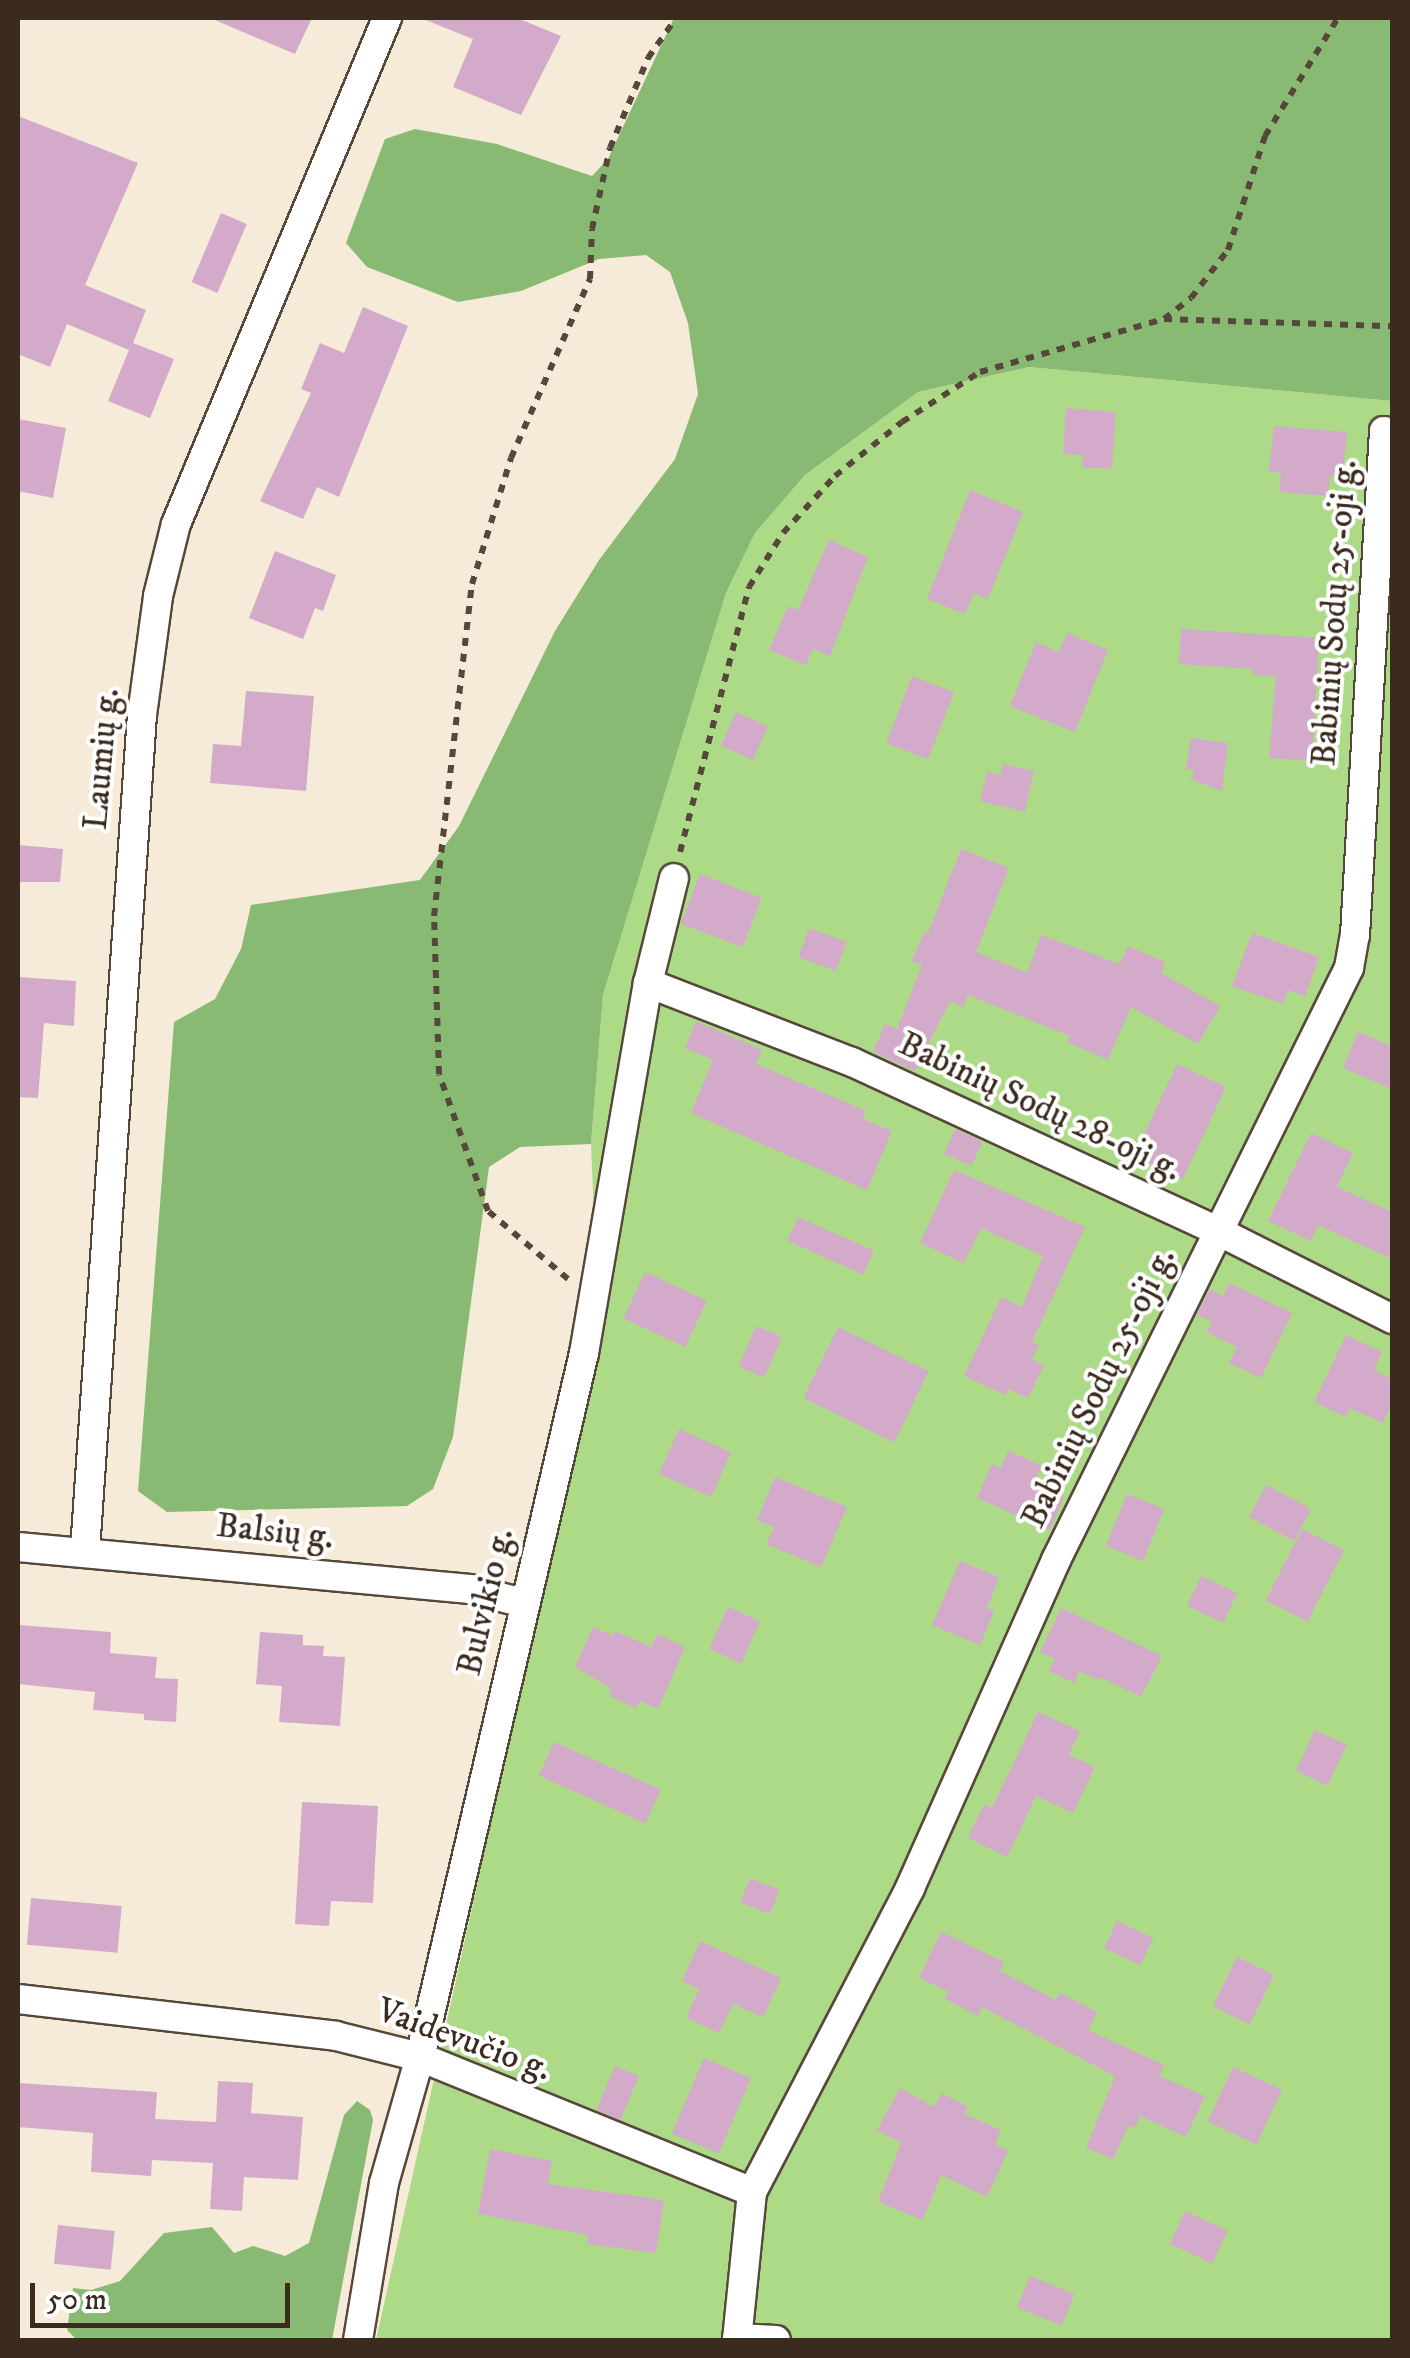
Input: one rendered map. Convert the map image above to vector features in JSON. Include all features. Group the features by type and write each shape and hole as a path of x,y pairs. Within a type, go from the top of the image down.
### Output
{"street":[{"name":"Laumių g.","path":"85,1551 142,715 158,596 176,524 387,18"},
{"name":"Babinių Sodų 25-oji g.","path":"737,2339 752,2192 910,1888 1056,1560 1348,968 1355,935 1384,431"},
{"name":"Bulvikio g.","path":"358,2340 384,2183 420,2057 584,1352 648,984 674,878"},
{"name":"Babinių Sodų 28-oji g.","path":"648,984 852,1062 1218,1231 1392,1318"},
{"name":"Balsių g.","path":"18,1547 470,1588 523,1603"},
{"name":"Vaidevučio g.","path":"18,1999 336,2036 420,2057 752,2192"},
{"path":"737,2339 776,2340"}],"path":[{"path":"591,1300 488,1211 438,1074 434,916 472,584 511,458 590,278 592,229 610,148 648,58 676,18"},
{"path":"1164,319 1191,298 1228,250 1264,136 1338,18"},
{"path":"674,878 750,587 783,533 836,476 875,444 980,372 1164,319 1392,326"}],"green space":[{"path":"674,18 1392,18 1392,401 1029,367 918,392 805,475 755,533 726,593 603,995 591,1144 520,1147 489,1167 453,1437 433,1489 407,1506 167,1512 138,1491 174,1022 215,999 241,949 251,905 420,880 459,826 555,631 599,560 675,459 698,394 688,323 670,272 646,255 599,259 521,291 458,302 367,267 346,243 385,139 415,129 497,144 592,176 608,159"},
{"path":"1029,367 1392,401 1392,2340 376,2340 599,1336 591,1144 603,995 726,593 755,533 805,475 918,392"},
{"path":"357,2101 370,2110 373,2120 332,2340 77,2340 67,2330 73,2288 91,2290 120,2281 164,2233 212,2227 234,2253 253,2246 285,2256 309,2243 344,2115"}],"building":[{"path":"210,18 312,18 295,54"},
{"path":"517,18 561,36 521,115 453,87 473,39 423,19"},
{"path":"18,116 138,163 85,285 146,310 133,343 174,359 150,418 108,401 129,350 67,324 50,367 18,354"},
{"path":"221,213 247,224 217,293 192,282"},
{"path":"363,307 408,326 339,497 317,487 303,519 260,501 311,393 301,389 320,343 344,353"},
{"path":"1066,408 1116,412 1112,469 1082,467 1083,455 1063,454"},
{"path":"18,419 66,428 53,498 18,491"},
{"path":"1274,426 1347,432 1343,477 1330,476 1328,496 1279,492 1281,473 1269,472"},
{"path":"970,490 1023,512 988,599 974,593 965,614 927,599"},
{"path":"829,540 868,557 830,656 813,649 806,665 769,650 788,606 798,610"},
{"path":"275,551 336,575 323,611 315,608 303,639 249,618"},
{"path":"1181,629 1319,638 1312,761 1269,758 1276,676 1253,675 1253,669 1179,664"},
{"path":"1067,633 1108,650 1075,732 1010,706 1036,642 1059,652"},
{"path":"912,676 954,692 928,759 886,743"},
{"path":"246,691 314,696 306,791 210,783 213,744 241,746"},
{"path":"736,712 768,726 753,760 721,746"},
{"path":"1191,738 1228,743 1222,791 1191,779 1194,770 1186,769"},
{"path":"1003,764 1034,771 1025,812 980,801 987,772 1000,775"},
{"path":"18,845 63,849 60,882 18,882"},
{"path":"961,849 1009,868 976,952 1027,973 1041,935 1120,964 1128,946 1165,962 1161,973 1220,1006 1198,1044 1131,1007 1108,1060 1067,1042 1070,1036 968,995 963,1007 950,1001 915,1071 873,1052 885,1024 897,1029 922,965 912,961 924,932 928,933"},
{"path":"700,874 762,898 743,947 681,923"},
{"path":"809,928 847,942 836,971 798,957"},
{"path":"1252,933 1319,957 1305,996 1288,990 1283,1004 1232,986"},
{"path":"18,977 76,981 74,1026 44,1023 38,1098 18,1097"},
{"path":"696,1021 762,1050 756,1064 866,1111 863,1119 892,1131 867,1190 691,1113 713,1060 685,1048"},
{"path":"1358,1032 1392,1046 1392,1089 1343,1068"},
{"path":"1177,1064 1226,1087 1183,1179 1134,1156"},
{"path":"955,1129 982,1141 971,1166 944,1154"},
{"path":"1311,1133 1353,1153 1337,1187 1392,1212 1392,1259 1318,1225 1311,1241 1268,1221"},
{"path":"954,1170 1085,1227 1032,1342 1039,1345 1032,1359 1044,1365 1028,1398 1008,1389 1005,1395 964,1376 1001,1297 1022,1307 1043,1256 981,1228 964,1263 920,1243"},
{"path":"798,1217 874,1251 863,1275 787,1241"},
{"path":"645,1272 707,1301 685,1347 623,1318"},
{"path":"1229,1283 1292,1313 1261,1378 1229,1363 1237,1347 1206,1332 1212,1322 1197,1314 1210,1289 1223,1296"},
{"path":"756,1326 782,1337 765,1377 739,1367"},
{"path":"838,1327 929,1371 894,1442 803,1398"},
{"path":"1346,1335 1382,1352 1374,1370 1392,1379 1392,1402 1383,1423 1350,1408 1346,1417 1314,1402"},
{"path":"679,1429 731,1452 711,1497 659,1474"},
{"path":"1008,1451 1042,1466 1033,1483 1064,1497 1050,1530 977,1498 992,1464 1001,1468"},
{"path":"775,1477 847,1507 821,1567 766,1544 774,1527 757,1520"},
{"path":"1266,1485 1311,1509 1294,1541 1249,1517"},
{"path":"1127,1494 1164,1509 1143,1561 1106,1546"},
{"path":"1302,1529 1344,1550 1308,1622 1266,1600"},
{"path":"960,1561 999,1577 987,1608 994,1611 980,1645 932,1625"},
{"path":"1201,1576 1237,1593 1223,1623 1187,1606"},
{"path":"728,1607 760,1621 741,1663 709,1649"},
{"path":"1061,1608 1162,1656 1141,1697 1079,1671 1074,1683 1049,1671 1055,1659 1040,1652"},
{"path":"18,1625 111,1632 110,1653 157,1657 155,1678 178,1679 176,1722 144,1720 144,1714 93,1710 95,1692 18,1684"},
{"path":"593,1627 613,1636 615,1631 651,1647 657,1634 685,1647 658,1709 640,1701 636,1708 609,1696 612,1689 575,1667"},
{"path":"260,1632 303,1635 303,1645 324,1646 323,1656 345,1657 340,1726 279,1722 282,1686 256,1684"},
{"path":"1038,1712 1080,1731 1069,1755 1095,1767 1073,1813 1036,1796 1007,1857 968,1838 984,1804 992,1808"},
{"path":"1315,1730 1347,1745 1328,1786 1296,1771"},
{"path":"554,1742 661,1790 646,1823 539,1776"},
{"path":"302,1802 378,1806 373,1903 331,1901 329,1926 295,1924"},
{"path":"750,1878 780,1890 770,1914 740,1902"},
{"path":"31,1898 122,1906 118,1953 27,1945"},
{"path":"1117,1921 1153,1938 1141,1965 1104,1948"},
{"path":"941,1932 1004,1962 1000,1971 1056,2000 1060,1993 1097,2012 1088,2030 1164,2065 1159,2076 1205,2096 1186,2137 1140,2116 1135,2128 1129,2125 1113,2159 1086,2148 1115,2076 982,2007 978,2016 945,1999 949,1992 919,1978"},
{"path":"700,1941 781,1978 763,2017 733,2004 719,2033 686,2018 699,1989 682,1981"},
{"path":"1237,1957 1274,1975 1250,2024 1213,2006"},
{"path":"704,2058 751,2078 719,2153 672,2133"},
{"path":"615,2066 639,2076 620,2120 596,2110"},
{"path":"1233,2067 1282,2090 1257,2144 1208,2121"},
{"path":"218,2081 253,2083 251,2113 303,2117 298,2180 244,2177 242,2211 210,2209 213,2163 152,2160 151,2176 91,2172 93,2133 18,2127 18,2083 157,2092 155,2119 216,2122"},
{"path":"900,2088 934,2107 942,2093 968,2107 964,2114 1001,2130 995,2144 1008,2151 987,2197 941,2175 923,2220 878,2202 901,2143 877,2130"},
{"path":"490,2149 552,2161 548,2184 664,2200 656,2253 587,2244 588,2235 478,2214"},
{"path":"1185,2211 1228,2231 1212,2263 1170,2244"},
{"path":"58,2225 115,2231 111,2270 54,2264"},
{"path":"1030,2276 1075,2294 1062,2326 1017,2308"}]}
